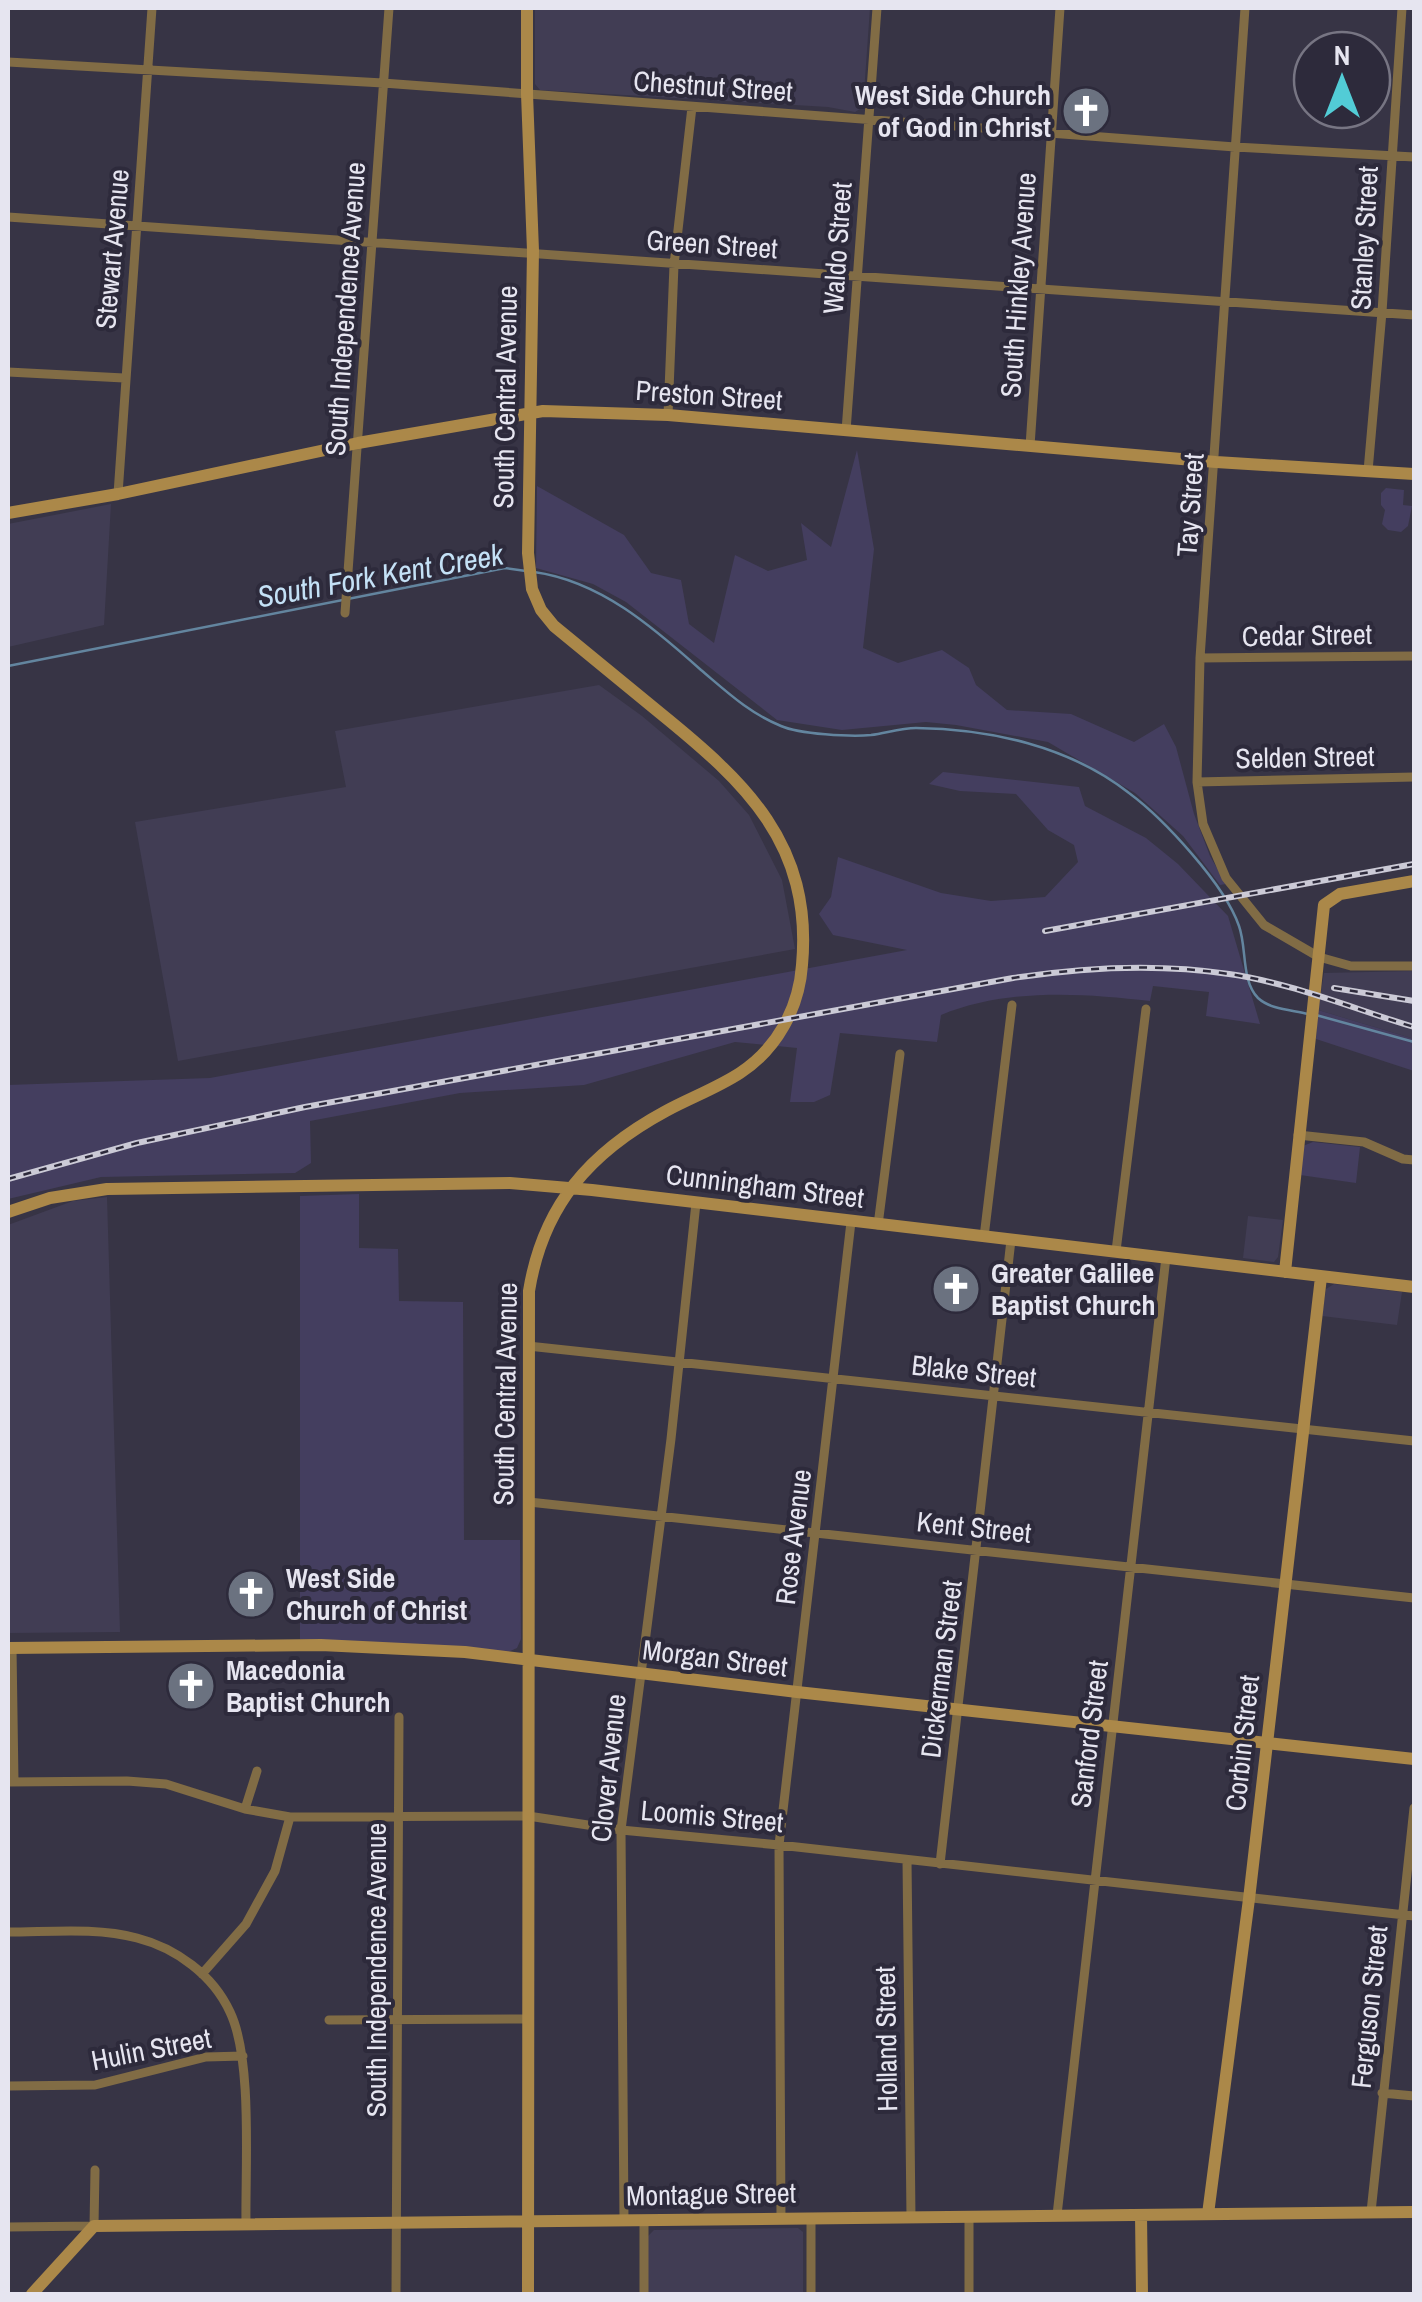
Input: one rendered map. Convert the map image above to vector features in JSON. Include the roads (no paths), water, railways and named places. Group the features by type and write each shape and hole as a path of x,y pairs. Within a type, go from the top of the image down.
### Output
{"street":[{"name":"Stewart Avenue","path":"118,494 152,8"},
{"name":"South Independence Avenue","path":"345,613 389,8"},
{"name":"South Central Avenue","path":"527,8 533,252 528,415 528,553 532,589 554,626 718,760 755,801 788,858 804,935 802,974 788,1020 760,1058 739,1074 634,1130 604,1154 557,1204 533,1265 528,1291 528,2294"},
{"name":"Waldo Street","path":"846,431 877,8"},
{"name":"South Hinkley Avenue","path":"1030,446 1060,8"},
{"name":"Tay Street","path":"1245,8 1200,658 1196,782 1203,824 1226,878 1264,925 1318,956 1351,966 1414,966"},
{"name":"Stanley Street","path":"1368,471 1402,8"},
{"name":"Chestnut Street","path":"8,62 383,83 1235,148 1414,157"},
{"path":"668,415 674,265 692,107"},
{"name":"Green Street","path":"8,217 1224,304 1414,314"},
{"path":"8,372 124,378"},
{"name":"Preston Street","path":"8,513 543,410 668,415 1216,462 1414,474"},
{"name":"Cedar Street","path":"1200,658 1414,656"},
{"name":"Selden Street","path":"1196,782 1414,777"},
{"path":"1285,1272 1323,910 1328,900 1352,891 1414,881"},
{"path":"984,1237 1012,1005"},
{"path":"1116,1252 1146,1009"},
{"path":"878,1225 900,1054"},
{"path":"1298,1135 1364,1142 1414,1160"},
{"name":"Cunningham Street","path":"8,1212 50,1198 106,1189 510,1183 1414,1286"},
{"name":"Clover Avenue","path":"624,2220 621,1830 662,1516 696,1203"},
{"name":"Rose Avenue","path":"781,2218 779,1844 851,1222"},
{"name":"Dickerman Street","path":"940,1864 1011,1240"},
{"name":"Sanford Street","path":"1057,2215 1166,1257"},
{"name":"Corbin Street","path":"1208,2214 1250,1899 1321,1277"},
{"name":"Blake Street","path":"528,1346 1414,1441"},
{"name":"Kent Street","path":"528,1502 1414,1598"},
{"name":"Morgan Street","path":"10,1648 321,1645 527,1658 640,1675 1414,1758"},
{"path":"10,1648 11,1782"},
{"name":"South Independence Avenue","path":"396,2294 399,1717"},
{"path":"245,1810 257,1771"},
{"name":"Loomis Street","path":"11,1782 127,1780 166,1784 245,1810 290,1818 528,1816 621,1830 779,1844 1414,1916"},
{"name":"Ferguson Street","path":"1371,2212 1414,1808"},
{"path":"202,1974 246,1924 275,1871 290,1818"},
{"name":"Holland Street","path":"907,1860 910,2217"},
{"path":"8,1932 112,1933 138,1938 165,1948 202,1974 230,2011 243,2056 246,2224"},
{"path":"329,2020 528,2019"},
{"name":"Hulin Street","path":"8,2086 95,2085 206,2058 243,2056"},
{"path":"1382,2093 1414,2096"},
{"path":"32,2294 94,2226 95,2170"},
{"name":"Montague Street","path":"8,2228 1414,2212"},
{"path":"1141,2214 1142,2294"},
{"path":"969,2216 969,2294"},
{"path":"810,2294 811,2218"},
{"path":"644,2220 644,2294"}],"waterway":[{"name":"South Fork Kent Creek","path":"8,666 505,568 526,571"},
{"name":"South Fork Kent Creek","path":"534,572 581,585 624,608 739,701 789,729 851,736 916,728 972,732 1055,752 1106,777 1159,819 1221,892 1239,926 1249,983 1258,998 1276,1007 1308,1014"},
{"name":"South Fork Kent Creek","path":"1316,1015 1414,1042"}],"railway":[{"path":"1045,931 1414,864"},
{"path":"8,1179 137,1143 305,1107 1067,971 1148,968 1229,974 1299,990 1414,1027"},
{"path":"1334,988 1414,1001"}],"place":[{"name":"West Side Church of God in Christ","path":"1086,111"},
{"name":"Greater Galilee Baptist Church","path":"956,1289"},
{"name":"West Side Church of Christ","path":"251,1594"},
{"name":"Macedonia Baptist Church","path":"191,1686"}]}
